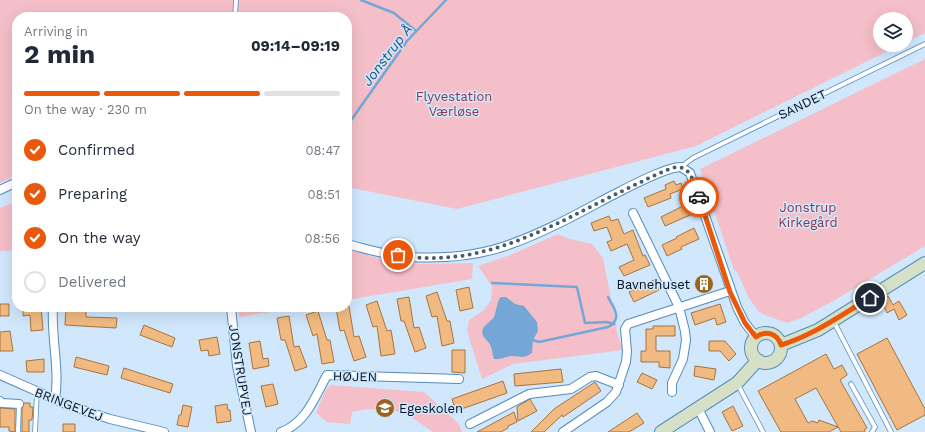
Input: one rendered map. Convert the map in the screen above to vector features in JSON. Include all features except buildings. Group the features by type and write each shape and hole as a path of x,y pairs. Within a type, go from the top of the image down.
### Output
{"street":[{"path":"352,245 376,252 408,257 439,258 492,250 510,245 542,232 627,188 671,168 681,167 690,173 730,292 745,323 756,337"},
{"path":"0,190 12,184"},
{"path":"633,213 678,307 686,340 683,359 672,383 672,392"},
{"path":"781,345 818,330 925,263"},
{"path":"563,432 607,402 616,392 626,362 626,326 628,324 678,307 730,292"},
{"path":"53,312 56,354 55,400"},
{"name":"JONSTRUPVEJ","path":"232,312 237,366 251,432"},
{"path":"763,334 771,334 778,338 781,345 780,353 776,359 769,363 758,360 754,357 752,344 756,337 763,334"},
{"path":"661,432 737,383 758,360"},
{"name":"BRINGEVEJ","path":"0,375 55,400 137,429 164,432"},
{"name":"HØJEN","path":"281,432 290,429 299,422 310,408 327,375 459,379"},
{"path":"470,424 528,394 571,390 590,377 596,376 619,385"},
{"path":"0,401 2,403 19,404"},
{"path":"698,408 710,432"}],"lane":[{"path":"235,12 236,0"},
{"name":"SANDET","path":"681,167 693,158 925,44"},
{"path":"833,320 891,432"},
{"path":"737,383 763,432"},
{"path":"850,384 875,427 872,432"},
{"path":"35,432 37,392"},
{"path":"18,432 19,404"}],"green space":[{"name":"Flyvestation Værløse","path":"0,0 925,0 925,33 913,39 913,12 873,12 873,52 886,52 696,146 457,209 352,188 352,12 12,12 12,177 0,183"},
{"name":"Jonstrup Kirkegård","path":"925,59 925,246 835,300 801,318 787,323 758,311 749,298 737,272 734,270 700,169"},
{"path":"12,203 12,250 0,251 0,208"},
{"path":"558,234 569,239 592,244 603,258 617,333 623,350 513,364 482,379 467,331 469,320 484,310 491,300 492,286 478,266 510,255"},
{"path":"352,250 381,259 419,264 473,263 472,279 352,299"},
{"path":"238,312 270,312 239,317"},
{"path":"331,385 424,392 458,423 462,432 433,432 404,412 367,409 352,412 350,424 327,422 316,413 325,391"}],"water":[{"path":"501,297 506,297 515,304 524,306 537,322 538,331 533,340 532,353 523,357 510,356 494,359 489,343 484,337 482,331 494,317 498,301"}],"waterway":[{"path":"361,0 394,13 416,31"},
{"name":"Jonstrup Å","path":"352,119 407,41 446,0"},
{"path":"492,283 577,287 585,323 607,322 614,324"},
{"path":"533,340 539,342 608,327 613,324 616,317 615,309 608,297"}],"way so far":[{"path":"398,255 408,257 439,258 471,254 510,245 542,232 627,188 671,168 681,167 690,173 699,197"}],"place":[{"name":"Bavnehuset","path":"704,284"},
{"name":"Egeskolen","path":"385,408"}],"route":[{"path":"699,197 730,292 745,323 756,337 767,333 778,338 781,345 791,342 818,330 870,298"}]}
